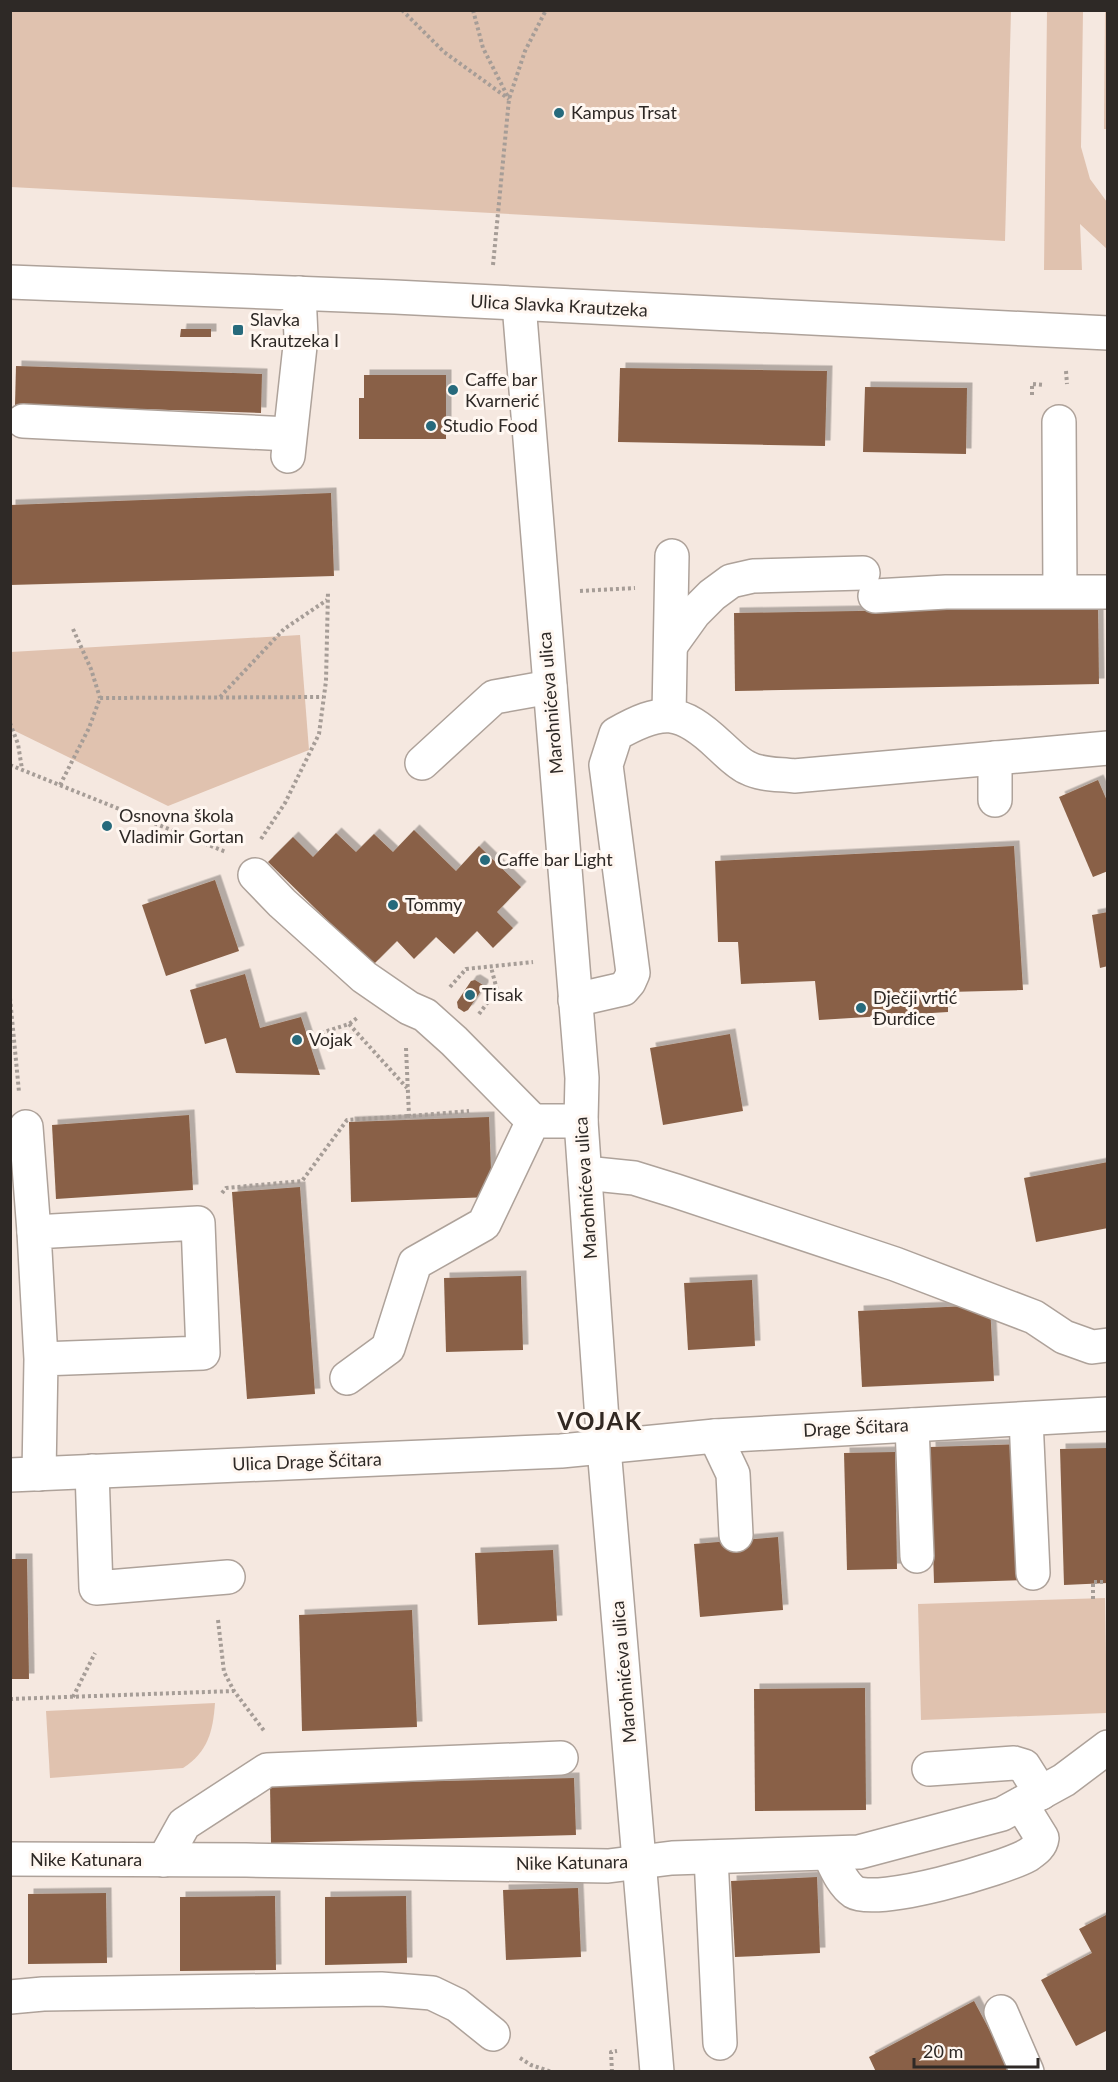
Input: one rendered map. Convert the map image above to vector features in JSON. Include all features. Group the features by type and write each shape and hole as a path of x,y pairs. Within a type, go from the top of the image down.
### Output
{"street":[{"name":"Ulica Slavka Krautzeka","path":"10,282 299,293 1107,333"},
{"path":"23,421 289,445 301,337 299,293"},
{"name":"Marohnićeva ulica","path":"519,304 582,1078 581,1121 604,1448 657,2072"},
{"path":"1059,422 1060,591"},
{"path":"669,714 672,556"},
{"path":"671,645 693,613 712,595 731,581 753,576 946,592 1107,592"},
{"path":"422,763 494,697 550,687"},
{"path":"575,1000 623,989 633,973 606,765 616,734 640,720 669,714 686,719 704,730 747,768 764,773 794,776 1107,748"},
{"path":"995,758 995,800"},
{"path":"247,868 282,903 364,976 417,1011 454,1041 525,1114 581,1121"},
{"path":"22,1113 34,1232 42,1359 25,1474"},
{"path":"347,1378 388,1348 415,1263 484,1224 525,1114"},
{"path":"585,1173 634,1178 709,1202 895,1264 1034,1317 1064,1337 1092,1347 1107,1345"},
{"path":"34,1232 198,1223 203,1353 42,1359"},
{"name":"Drage Šćitara","path":"604,1448 658,1440 715,1436 1107,1414"},
{"path":"1026,1419 1033,1573"},
{"path":"912,1425 917,1556"},
{"path":"715,1436 733,1474 736,1535"},
{"name":"Ulica Drage Šćitara","path":"25,1474 604,1448"},
{"path":"92,1471 96,1588 228,1577"},
{"name":"Nike Katunara","path":"10,1860 608,1866 672,1858 859,1852 1002,1814 1064,1780 1107,1747"},
{"path":"164,1860 184,1824 267,1770 561,1758"},
{"path":"829,1854 846,1884 855,1893 890,1895 976,1875 1027,1855 1038,1847 1042,1838 1024,1766 1014,1763 930,1769"},
{"path":"711,1857 720,2043"},
{"path":"10,1997 43,1994 381,1989 432,1993 457,2005 493,2034"},
{"path":"1001,2012 1027,2072"}],"path":[{"path":"402,10 444,52 509,99"},
{"path":"473,10 483,48 509,99"},
{"path":"492,274 509,99 525,51 546,10"},
{"path":"1059,384 1067,384 1066,371"},
{"path":"592,590 616,588"},
{"path":"10,765 228,853 247,868 261,840 285,803 319,734 326,681 328,592"},
{"path":"219,698 284,629 327,599"},
{"path":"60,785 89,728 100,698 91,669 73,629"},
{"path":"100,698 323,697"},
{"path":"10,723 18,744 22,769"},
{"path":"409,1116 405,1037 417,1011 466,969 537,962"},
{"path":"473,1021 497,990 491,967"},
{"path":"10,998 22,1113"},
{"path":"349,1024 408,1089"},
{"path":"198,1223 226,1188 302,1181 347,1120 409,1116 525,1114"},
{"path":"1093,1599 1093,1582 1107,1582"},
{"path":"218,1620 225,1672 234,1691 268,1736"},
{"path":"73,1696 95,1653"},
{"path":"10,1699 234,1691"}],"shaded area":[{"path":"1107,10 1108,129 1104,129 1105,11"},
{"name":"Kampus Trsat","path":"10,11 1011,11 1005,241 11,187"},
{"path":"1047,11 1083,11 1081,147 1090,179 1107,202 1108,250 1080,224 1082,270 1044,270"},
{"path":"300,635 309,750 168,806 11,729 11,652"},
{"path":"1105,1598 1107,1713 921,1720 918,1604"},
{"path":"215,1703 208,1740 198,1755 183,1768 50,1778 46,1711"}],"building":[{"path":"181,329 211,329 211,337 180,337"},
{"path":"16,366 262,374 261,413 15,405"},
{"path":"620,368 827,371 825,446 618,442"},
{"path":"364,375 446,375 446,439 359,439 359,398 364,398"},
{"path":"865,387 967,388 966,454 863,452"},
{"path":"331,493 334,576 10,585 10,505"},
{"path":"1098,607 1099,684 735,691 734,613"},
{"path":"1098,780 1108,803 1108,871 1093,877 1059,797"},
{"path":"414,830 456,871 479,846 521,887 497,912 513,928 493,948 477,931 454,954 436,937 414,959 397,941 373,965 268,862 293,837 313,857 336,833 356,852 374,834 393,852"},
{"path":"1014,846 1023,990 948,992 948,1012 819,1020 815,981 741,984 738,942 718,942 715,861"},
{"path":"215,880 239,951 166,976 142,905"},
{"path":"1108,912 1108,966 1100,968 1092,915"},
{"path":"245,974 260,1028 301,1017 320,1075 236,1073 226,1038 205,1044 190,990"},
{"name":"Tisak","path":"475,980 483,985 483,988 468,1010 464,1012 458,1008 457,1002 471,981"},
{"path":"730,1034 743,1111 663,1125 650,1048"},
{"path":"189,1115 193,1190 56,1199 52,1125"},
{"path":"489,1117 492,1197 351,1202 349,1122"},
{"path":"1108,1162 1108,1228 1036,1242 1024,1178"},
{"path":"300,1187 315,1394 247,1399 232,1192"},
{"path":"521,1276 523,1350 446,1352 444,1278"},
{"path":"752,1280 755,1346 688,1350 684,1283"},
{"path":"990,1305 994,1381 862,1387 858,1311"},
{"path":"1023,1444 1026,1580 934,1583 930,1447"},
{"path":"1107,1448 1108,1583 1064,1585 1060,1449"},
{"path":"895,1452 897,1569 847,1570 844,1453"},
{"path":"778,1537 783,1610 700,1617 694,1544"},
{"path":"553,1550 557,1621 478,1625 475,1553"},
{"path":"10,1559 27,1559 29,1679 10,1679"},
{"path":"412,1610 417,1727 302,1731 299,1615"},
{"path":"865,1688 866,1810 755,1811 754,1689"},
{"path":"574,1778 576,1835 271,1843 270,1785"},
{"path":"817,1877 820,1953 735,1957 731,1881"},
{"path":"578,1888 581,1957 506,1960 503,1890"},
{"path":"106,1893 107,1963 28,1964 28,1894"},
{"path":"275,1896 276,1970 180,1971 180,1897"},
{"path":"406,1896 407,1963 325,1965 325,1897"},
{"path":"1108,1914 1108,2030 1076,2046 1041,1980 1092,1953 1079,1929"},
{"path":"974,2001 1012,2072 876,2072 869,2057"}],"place":[{"name":"Kampus Trsat","path":"559,113"},
{"name":"Slavka Krautzeka I","path":"238,330"},
{"name":"Caffe bar Kvarnerić","path":"453,390"},
{"name":"Studio Food","path":"431,426"},
{"name":"Osnovna škola Vladimir Gortan","path":"107,826"},
{"name":"Caffe bar Light","path":"485,860"},
{"name":"Tommy","path":"393,905"},
{"name":"Tisak","path":"470,995"},
{"name":"Dječji vrtić Đurđice","path":"861,1008"},
{"name":"Vojak","path":"297,1040"}],"district":[{"name":"VOJAK","path":"600,1422"}]}
